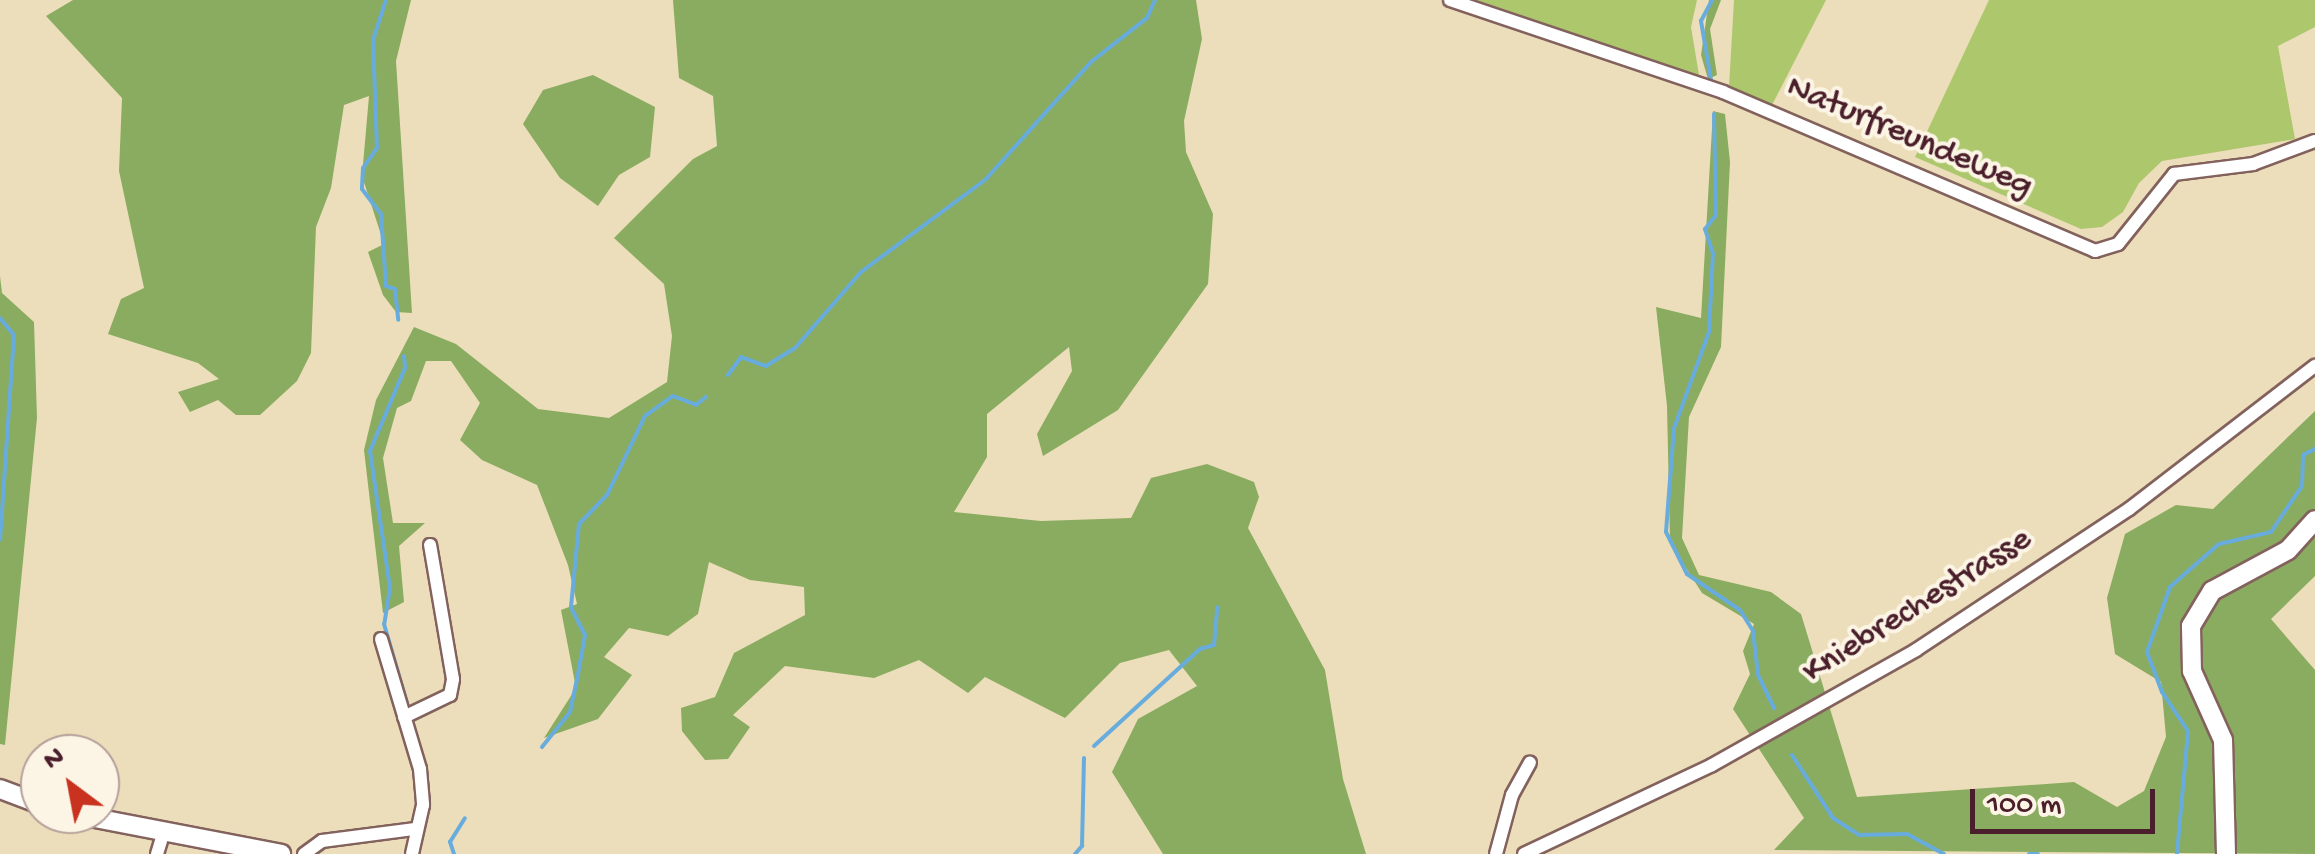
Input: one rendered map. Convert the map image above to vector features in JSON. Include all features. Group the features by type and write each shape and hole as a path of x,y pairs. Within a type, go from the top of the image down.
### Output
{"main road":[{"path":"2226,854 2221,732 2190,660 2194,616 2220,584 2288,550 2315,520"},
{"path":"120,823 281,854"}],"street":[{"name":"Naturfreundeweg","path":"1450,0 1723,92 2094,251 2118,244 2174,174 2253,164 2315,141"},
{"name":"Kniebrechestrasse","path":"1524,854 1712,765 1916,650 2129,509 2315,366"},
{"path":"404,718 450,694 453,679 430,546"},
{"path":"381,639 420,769 423,804 412,854"},
{"path":"1496,854 1512,795 1530,764"},
{"path":"304,854 322,842 415,830"},
{"path":"157,854 164,831"}],"green space":[{"path":"73,0 411,0 396,61 412,313 396,312 383,295 368,252 384,244 362,176 369,96 344,105 331,188 316,227 311,353 297,381 260,415 236,415 218,400 190,412 178,392 219,379 198,363 108,334 121,299 144,288 119,171 122,98 46,16"},
{"path":"673,0 1196,0 1202,39 1184,121 1186,152 1213,214 1208,284 1118,410 1043,456 1037,434 1072,371 1069,347 987,414 987,457 954,512 1041,521 1131,518 1151,478 1207,464 1254,482 1259,497 1248,528 1325,670 1343,779 1366,854 1163,854 1112,772 1138,719 1197,686 1169,650 1120,663 1065,718 985,677 968,693 919,660 874,678 785,666 733,715 750,727 728,759 705,760 682,731 681,708 715,697 734,653 805,615 804,587 750,580 709,562 698,614 668,636 629,628 604,657 632,675 598,719 544,738 576,688 561,610 577,604 568,565 537,485 482,460 460,440 480,403 451,361 426,361 411,401 397,408 383,458 393,523 425,523 399,546 404,602 383,613 364,450 376,400 414,327 456,344 538,409 609,418 667,382 672,336 664,284 614,238 693,159 717,146 713,96 679,78"},
{"path":"1476,0 1697,0 1691,27 1699,75"},
{"path":"1709,0 1721,0 1710,29 1717,75 1708,79 1701,55"},
{"path":"1734,0 1826,0 1771,107 1729,87"},
{"path":"1989,0 2315,0 2315,27 2278,46 2295,139 2162,161 2139,183 2123,212 2102,227 2081,229 1915,157"},
{"path":"593,75 655,107 650,157 619,175 598,206 560,178 523,124 543,90"},
{"path":"1713,111 1725,114 1730,162 1721,347 1689,417 1682,538 1699,575 1771,592 1801,614 1857,797 2074,782 2117,807 2144,791 2166,737 2161,682 2115,654 2107,598 2125,534 2176,505 2213,509 2315,411 2315,576 2271,619 2315,670 2315,854 1774,850 1804,818 1733,709 1750,674 1743,651 1754,624 1702,593 1670,543 1667,406 1656,307 1701,318"},
{"path":"0,276 2,293 34,322 37,418 5,745 0,744"}],"waterway":[{"path":"386,0 373,40 377,148 363,168 362,189 381,214 386,286 395,289 398,320"},
{"path":"728,375 741,357 766,366 795,348 861,272 986,179 1091,62 1147,18 1155,0"},
{"path":"1711,80 1701,21 1712,0"},
{"path":"1714,114 1716,215 1705,229 1713,253 1709,332 1674,428 1666,532 1687,574 1740,610 1753,631 1758,675 1774,708"},
{"path":"0,318 14,335 0,540"},
{"path":"404,356 405,368 370,451 390,588 384,624 407,703"},
{"path":"542,747 570,712 585,635 571,607 579,524 607,495 645,416 673,396 696,405 706,397"},
{"path":"2177,854 2188,731 2162,692 2147,652 2170,587 2219,544 2271,532 2302,486 2303,455 2315,449"},
{"path":"1094,746 1200,649 1214,645 1217,607"},
{"path":"1792,755 1833,818 1859,835 1907,834 1944,854"},
{"path":"1075,854 1082,846 1084,758"},
{"path":"454,854 450,842 465,818"},
{"path":"2029,854 2038,854"}]}
